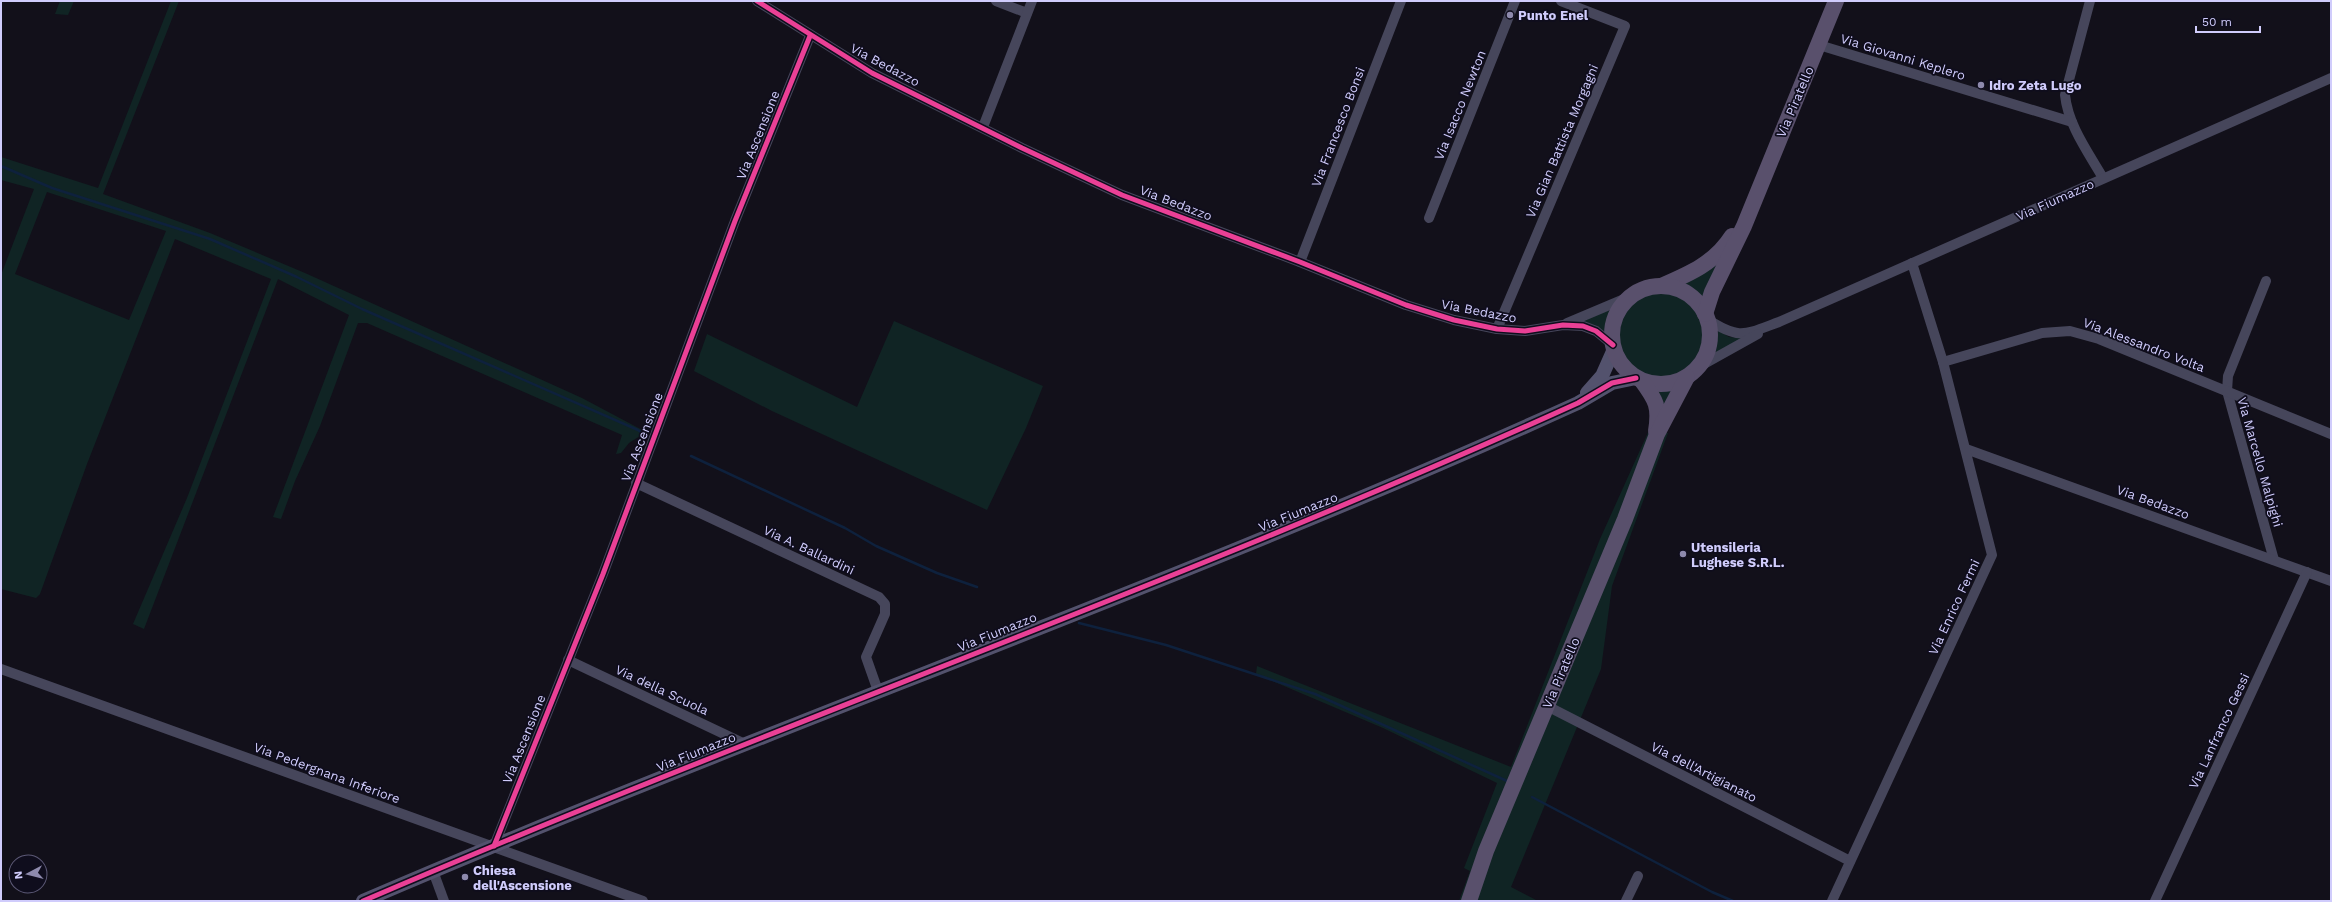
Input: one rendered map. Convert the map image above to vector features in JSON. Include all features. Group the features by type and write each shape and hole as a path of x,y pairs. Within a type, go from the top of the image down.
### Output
{"main road":[{"name":"Via Piratello","path":"1706,316 1712,292 1744,226 1836,1"},
{"name":"Via Piratello","path":"1661,286 1693,272 1718,254 1732,237 1753,202"},
{"path":"1661,286 1682,291 1699,305 1706,316 1710,339 1704,360 1692,373 1665,384 1639,379 1622,365 1613,347 1612,329 1617,314 1631,296 1645,289 1661,286"},
{"name":"Via Piratello","path":"1469,901 1486,852 1625,519 1653,446 1692,373"},
{"name":"Via Piratello","path":"1639,379 1658,405 1659,414 1653,446"}],"street":[{"name":"Via Bedazzo","path":"757,1 872,74 1122,195 1300,262 1406,305 1454,320 1497,329 1525,331 1563,325 1631,296"},
{"path":"996,1 1027,13"},
{"path":"983,128 1032,1"},
{"name":"Via Francesco Bonsi","path":"1300,262 1401,1"},
{"name":"Via Isacco Newton","path":"1429,218 1515,1"},
{"name":"Via Gian Battista Morgagni","path":"1497,329 1625,26 1561,1"},
{"path":"2090,1 2066,87 2066,106 2072,122 2102,178"},
{"name":"Via Ascensione","path":"494,846 568,660 735,221 810,36"},
{"name":"Via Giovanni Keplero","path":"1819,45 2072,122"},
{"name":"Via Fiumazzo","path":"1706,316 1728,332 1737,334 1757,330 1779,322 2331,78"},
{"name":"Via Enrico Fermi","path":"1832,901 1992,555 1943,362 1912,263"},
{"name":"Via Marcello Malpighi","path":"2266,281 2228,376 2226,391 2274,560"},
{"name":"Via Fiumazzo","path":"1692,373 1779,322"},
{"name":"Via Bedazzo","path":"1563,325 1590,328 1613,347"},
{"name":"Via Alessandro Volta","path":"1943,362 2042,333 2070,331 2099,339 2331,434"},
{"name":"Via Fiumazzo","path":"1578,403 1602,376 1613,347"},
{"name":"Via Fiumazzo","path":"363,901 745,744 1340,506 1578,403 1612,383 1639,379"},
{"name":"Via Bedazzo","path":"1966,449 2331,581"},
{"name":"Via A. Ballardini","path":"636,483 879,597 885,604 885,614 866,657 878,691"},
{"name":"Via Lanfranco Gessi","path":"2155,901 2307,572"},
{"name":"Via della Scuola","path":"568,660 745,744"},
{"name":"Via Pedergnana Inferiore","path":"1,669 494,846 536,864 644,901"},
{"name":"Via dell'Artigianato","path":"1547,706 1850,861"},
{"path":"433,871 444,901"},
{"path":"1626,901 1638,876"}],"green space":[{"path":"60,1 74,1 68,15 55,14"},
{"path":"171,1 179,1 103,194 210,233 305,273 582,398 646,432 629,443 621,453 616,454 622,435 367,323 358,323 320,426 295,481 281,519 273,517 349,315 278,279 144,629 133,624 187,498 271,279 175,239 87,464 40,594 36,598 1,589 1,275 34,189 1,180 1,157 98,188","holes":["47,192 166,231 129,320 15,274"]},
{"path":"1726,253 1704,299 1691,287 1679,282"},
{"path":"1661,292 1678,295 1692,304 1701,318 1704,335 1701,352 1692,366 1678,375 1661,378 1644,375 1630,366 1621,352 1618,335 1621,318 1630,304 1644,295"},
{"path":"1611,310 1605,332 1580,319"},
{"path":"894,321 1043,386 1026,428 987,510 772,411 694,371 707,334 857,407"},
{"path":"1718,330 1729,337 1743,338 1714,356"},
{"path":"1675,390 1664,416 1653,391"},
{"path":"1650,428 1668,433 1612,586 1601,669 1511,887 1538,901 1459,901 1470,871 1464,868 1497,783 1383,728 1256,674 1257,666 1511,767 1600,539"}],"waterway":[{"path":"1,166 52,188 210,239 297,277 362,309 638,430 646,436"},
{"path":"691,456 845,528 876,546 937,573 977,587"},
{"path":"1079,623 1166,645 1315,694 1507,781"},
{"path":"1532,797 1712,892 1733,901"}],"cycle path":[{"path":"757,1 872,73 1022,148 1122,195 1300,262 1406,305 1454,320 1497,329 1525,331 1563,325 1583,326 1596,331 1613,345"},
{"path":"494,846 603,574 735,221 810,36"},
{"path":"363,901 514,837 1276,533 1428,469 1578,403 1612,383 1636,378"}],"place":[{"name":"Punto Enel","path":"1510,15"},
{"name":"Idro Zeta Lugo","path":"1981,85"},
{"name":"Utensileria Lughese S.R.L.","path":"1683,554"},
{"name":"Chiesa dell'Ascensione","path":"465,877"}]}
